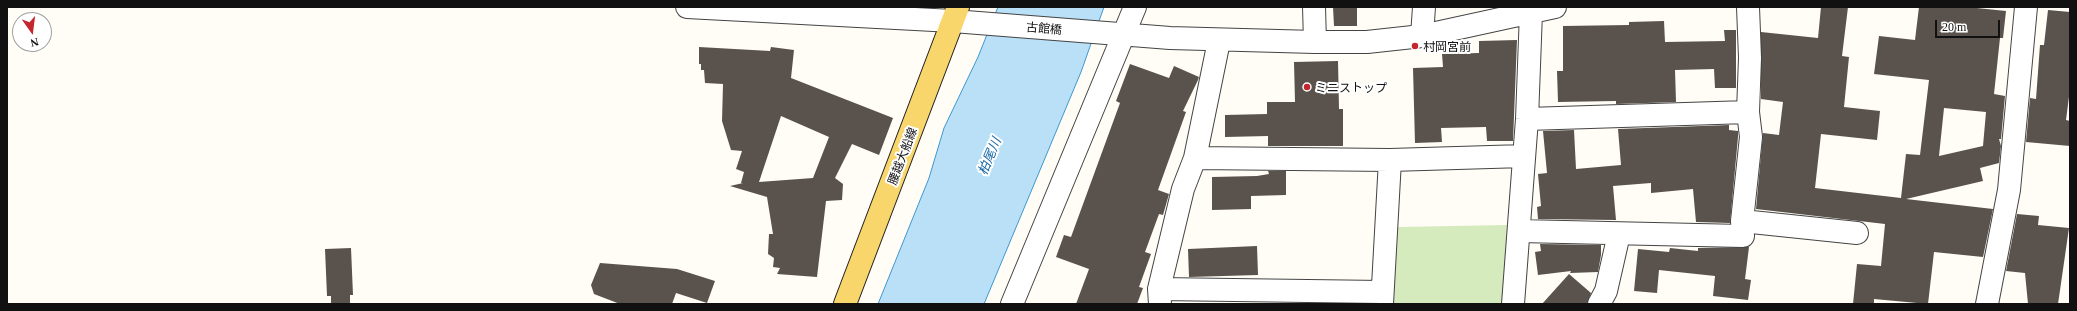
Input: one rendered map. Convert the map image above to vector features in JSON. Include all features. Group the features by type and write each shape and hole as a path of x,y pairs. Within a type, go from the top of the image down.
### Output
{"main road":[{"name":"腰越大船線","path":"845,304 956,14"}],"street":[{"name":"古館橋","path":"687,7 956,14 981,23 1115,34 1220,40 1315,42 1367,42 1422,36 1555,7"},
{"path":"1012,304 1115,34 1135,7"},
{"path":"1314,7 1315,42"},
{"path":"1422,36 1424,7"},
{"path":"1519,231 1743,236 1742,221 1751,138 1748,112 1750,58 1748,7"},
{"path":"1987,304 2010,190 2026,7"},
{"path":"1513,304 1527,119 1531,12"},
{"path":"1220,40 1195,158 1183,189 1159,296 1382,298 1390,160"},
{"path":"1527,119 1748,112"},
{"path":"1195,158 1390,160 1524,156"},
{"path":"1742,221 1857,233"},
{"path":"1599,304 1606,291 1619,234"}],"green space":[{"path":"1507,225 1502,304 1393,304 1398,227"}],"water":[{"name":"柏尾川","path":"998,7 1104,7 1081,72 984,304 878,304 929,178 944,128 978,57"}],"building":[{"path":"1333,7 1357,7 1357,26 1334,26"},
{"path":"1821,7 1848,7 1842,56 1849,57 1844,107 1880,111 1877,140 1821,134 1815,188 1901,198 1906,154 1920,155 1929,80 1874,74 1879,36 1915,40 1919,7 1967,7 2006,11 2003,38 2000,38 1994,94 2005,96 2001,139 1999,139 2001,146 1999,163 1980,168 1983,181 1906,199 1993,209 1983,257 1934,252 1928,304 1874,299 1874,304 1853,304 1857,264 1881,266 1885,224 1756,209 1763,133 1779,135 1783,102 1761,99 1761,32 1818,38","holes":["1944,108 1986,112 1983,146 1939,156"]},
{"path":"2048,10 2070,12 2070,89 2066,120 2070,121 2070,146 2026,142 2030,98 2036,99 2040,45 2044,45"},
{"path":"1664,21 1665,42 1725,41 1724,30 1736,30 1736,88 1715,88 1714,69 1675,70 1676,102 1616,104 1616,101 1558,102 1557,71 1563,71 1563,26 1629,25 1629,22"},
{"path":"1517,40 1513,141 1487,141 1486,127 1441,128 1442,142 1415,143 1413,68 1443,67 1442,54 1479,53 1479,41"},
{"path":"699,47 770,51 771,47 794,50 791,78 893,118 879,155 852,144 835,178 843,184 842,200 826,201 817,277 777,274 780,268 773,267 774,258 768,254 769,234 773,234 767,197 730,186 743,183 741,183 744,172 736,169 742,151 731,150 722,121 723,84 705,83 704,70 701,70 701,64 699,64","holes":["781,116 829,137 813,178 759,182"]},
{"path":"1338,61 1339,109 1343,109 1343,146 1268,146 1268,136 1225,137 1225,115 1267,114 1267,102 1295,102 1294,62"},
{"path":"1130,64 1169,78 1174,66 1199,77 1183,111 1186,112 1158,190 1169,194 1163,215 1159,214 1145,252 1151,254 1139,287 1143,288 1137,304 1076,304 1089,269 1056,257 1064,235 1071,237 1120,103 1116,101"},
{"path":"1729,125 1729,130 1738,131 1730,223 1696,222 1693,189 1651,193 1651,183 1613,186 1616,220 1538,219 1537,207 1541,206 1538,174 1547,173 1543,131 1574,130 1576,169 1621,165 1618,129"},
{"path":"1268,171 1286,171 1286,195 1251,196 1251,209 1212,210 1212,177 1257,176 1269,174"},
{"path":"2017,214 2039,216 2038,225 2069,228 2058,304 2028,304 2025,273 2006,271"},
{"path":"1540,244 1601,245 1598,272 1570,273 1571,271 1538,275 1535,252 1541,251"},
{"path":"1257,246 1258,275 1189,277 1188,249"},
{"path":"1749,247 1745,279 1751,280 1748,300 1713,296 1715,276 1659,270 1657,293 1634,291 1638,249 1669,252 1670,248 1698,251 1698,248"},
{"path":"351,248 353,295 350,295 350,304 331,304 331,296 327,296 325,249"},
{"path":"600,263 677,269 715,281 707,303 676,293 672,304 620,304 594,294 591,285"},
{"path":"1569,274 1591,293 1587,304 1542,304"}],"place":[{"name":"村岡宮前","path":"1415,46"},
{"name":"ミニストップ","path":"1307,87"}]}
